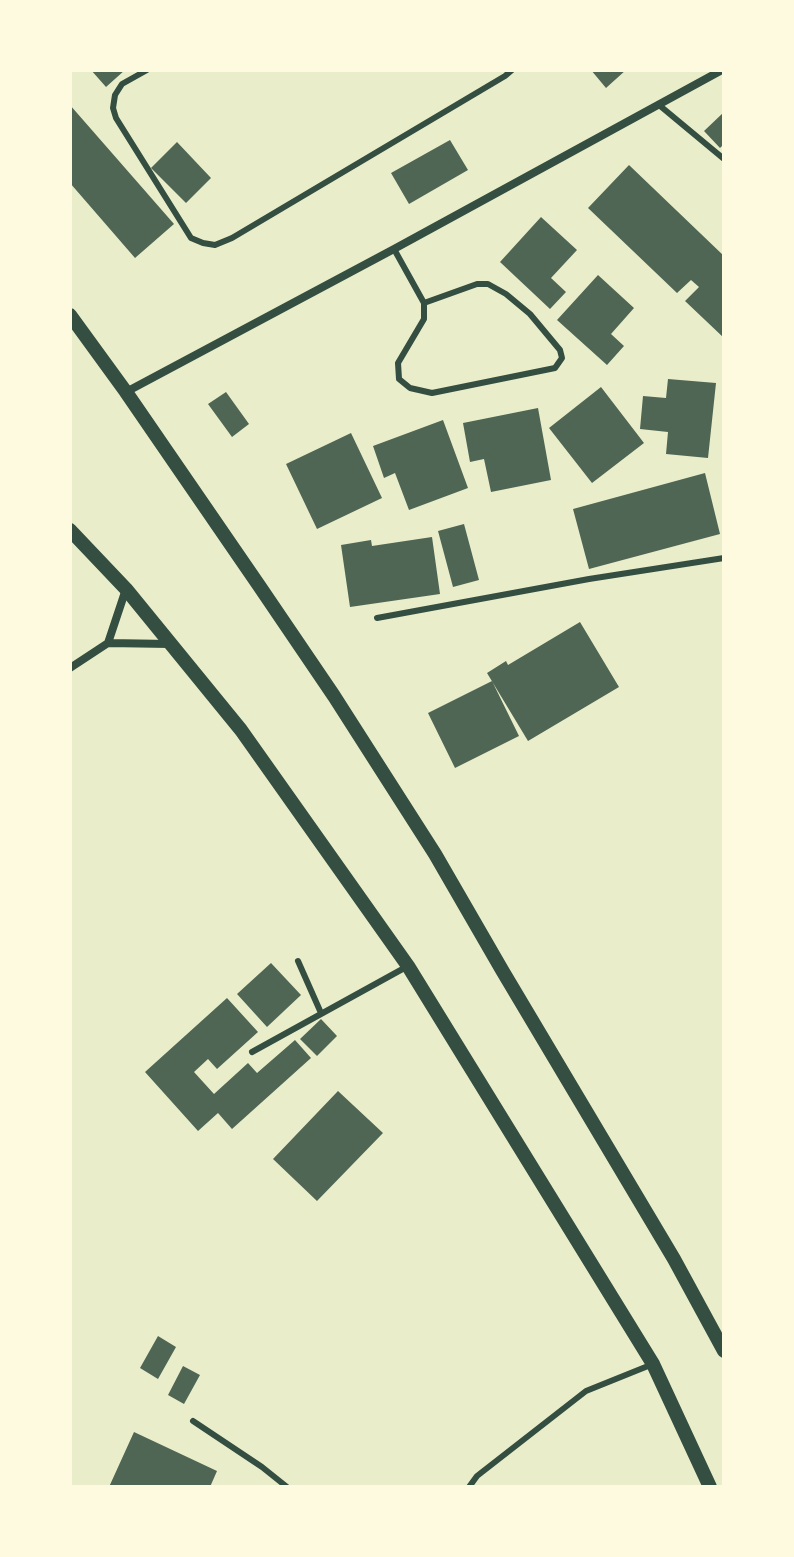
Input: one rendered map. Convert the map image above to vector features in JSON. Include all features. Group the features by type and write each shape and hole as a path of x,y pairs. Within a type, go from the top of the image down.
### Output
{"street":[{"path":"126,392 722,70"},
{"path":"70,315 334,696 435,854 674,1259 724,1351"},
{"path":"70,530 126,589 241,730 408,966 653,1364 710,1487"},
{"path":"108,643 126,589"},
{"path":"70,668 108,643 172,644"}],"lane":[{"path":"147,70 122,84 115,95 113,108 116,118 191,238 215,245 512,70"},
{"path":"659,105 724,159"},
{"path":"394,249 424,303 424,319 398,363 399,379 410,388 432,393 555,368 562,358 560,350 530,314 488,284 477,284 424,303"},
{"path":"377,618 724,558"},
{"path":"298,961 321,1013"},
{"path":"252,1052 408,966"},
{"path":"469,1487 477,1476 586,1391 653,1364"},
{"path":"193,1421 287,1487"}],"building":[{"path":"91,70 125,70 106,87"},
{"path":"591,70 626,70 606,88"},
{"path":"70,105 174,224 135,258 70,183"},
{"path":"724,112 724,144 720,148 704,131"},
{"path":"450,140 468,170 409,204 391,173"},
{"path":"177,142 211,178 186,203 151,168"},
{"path":"629,165 724,256 724,338 685,301 699,287 691,280 677,293 588,208"},
{"path":"541,217 577,250 551,278 566,292 550,309 500,262"},
{"path":"598,275 634,308 611,334 624,346 607,365 557,320"},
{"path":"668,379 716,383 708,458 666,454 668,432 640,429 643,396 666,398"},
{"path":"601,387 644,443 592,483 549,428"},
{"path":"226,392 249,424 232,437 208,404"},
{"path":"538,408 551,480 491,492 484,459 470,462 463,423"},
{"path":"443,420 468,488 409,510 395,473 384,478 373,446"},
{"path":"351,433 382,498 317,529 286,464"},
{"path":"705,473 720,534 589,569 573,509"},
{"path":"464,524 479,580 453,587 438,531"},
{"path":"432,537 440,594 350,607 341,545 371,540 372,546"},
{"path":"580,622 619,687 528,741 487,673 506,661 508,665"},
{"path":"492,681 519,736 455,768 428,713"},
{"path":"271,963 301,995 267,1027 237,994"},
{"path":"227,998 258,1032 217,1069 208,1059 194,1072 214,1094 248,1063 257,1073 295,1040 311,1058 232,1129 218,1113 198,1131 145,1072"},
{"path":"321,1019 337,1036 317,1056 300,1039"},
{"path":"338,1091 383,1133 317,1201 273,1159"},
{"path":"158,1336 176,1347 158,1379 140,1368"},
{"path":"183,1366 200,1375 184,1404 168,1395"},
{"path":"134,1432 217,1471 210,1487 109,1487"}]}
